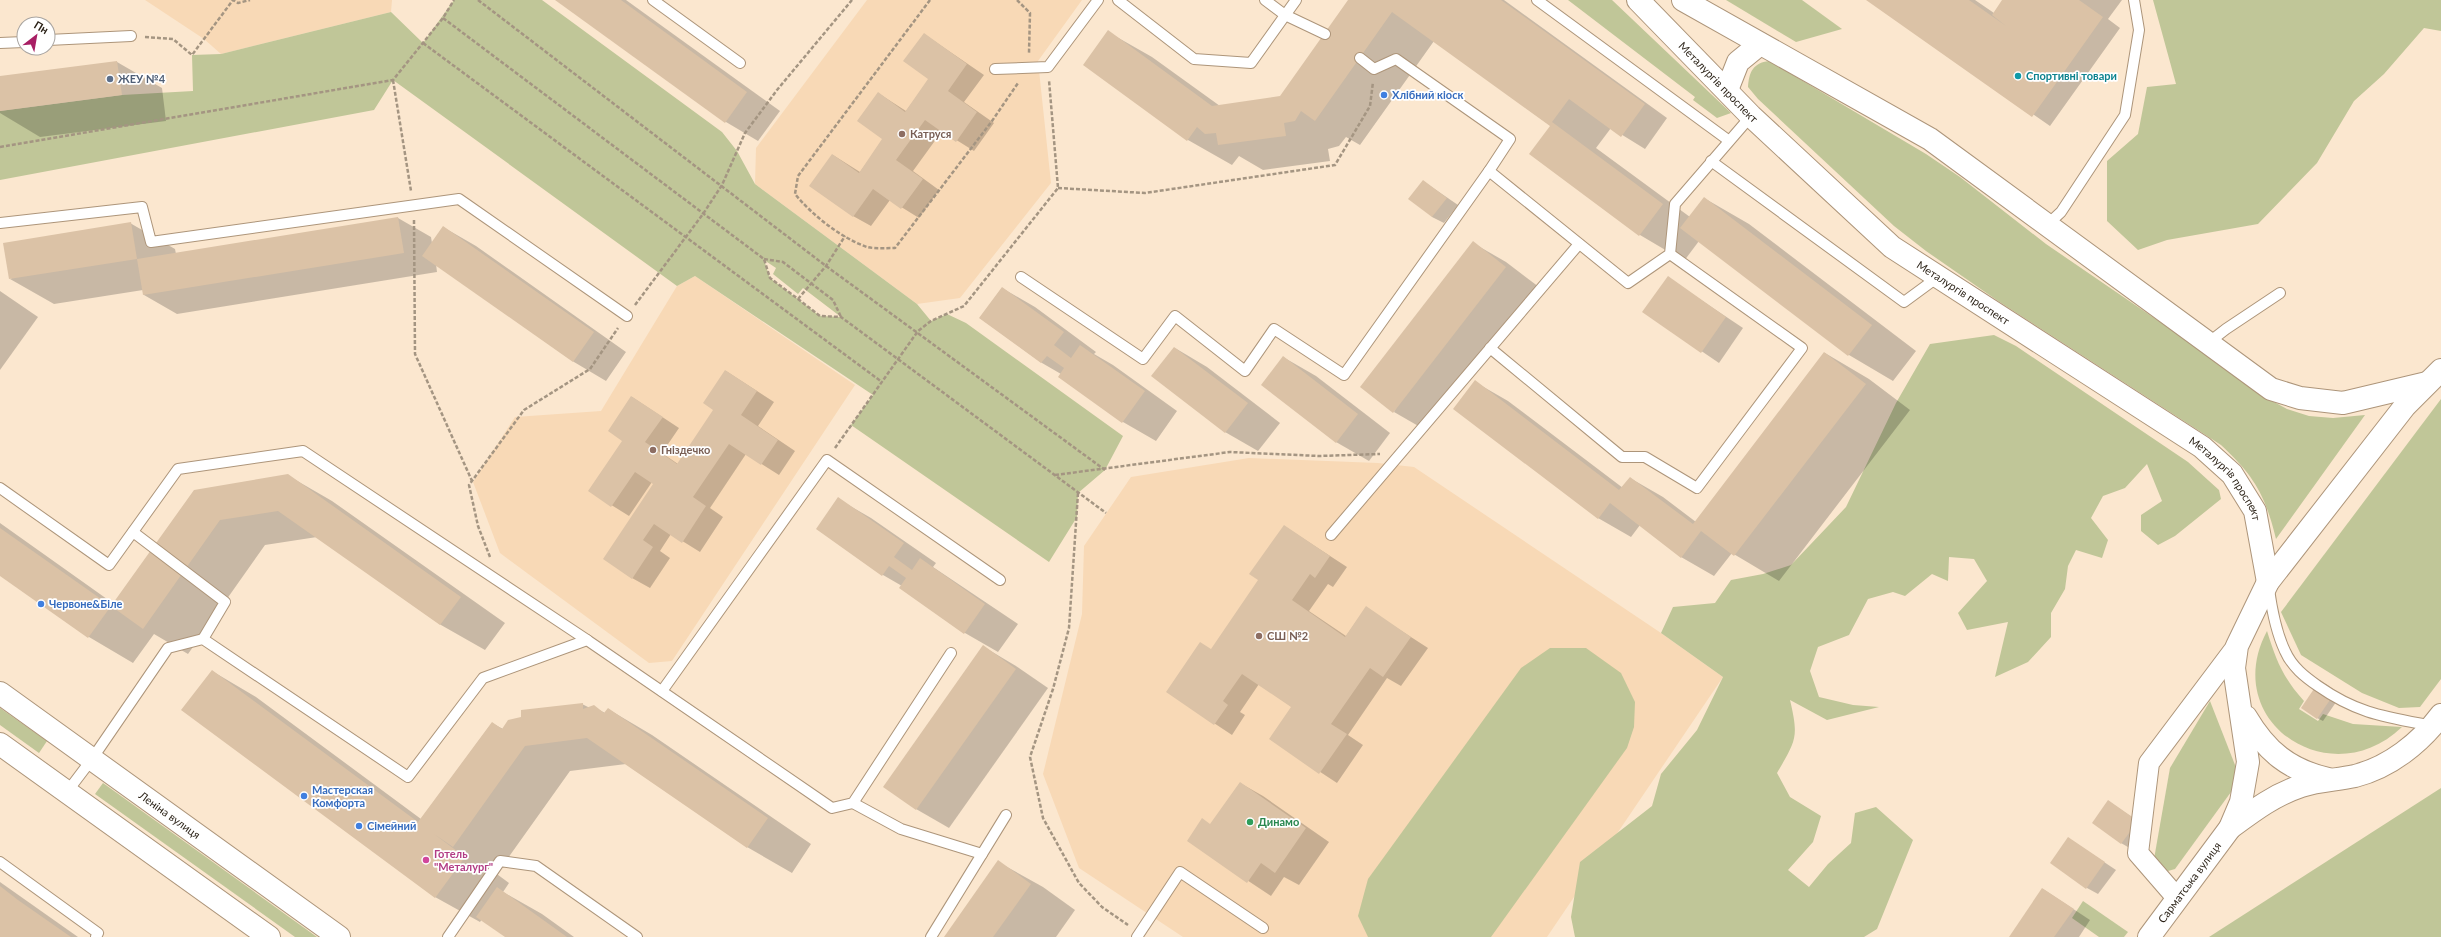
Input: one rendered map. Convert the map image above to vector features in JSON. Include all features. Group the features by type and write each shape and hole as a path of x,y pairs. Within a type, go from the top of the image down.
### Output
{"street":[{"name":"Металургів проспект","path":"1638,0 1751,116 1892,247 2202,447 2232,474 2255,511 2268,582"},
{"path":"1683,0 1930,139 2046,226 2272,389 2318,401 2343,402 2434,376"},
{"path":"1727,90 1738,62 1760,44"},
{"path":"2177,898 2138,853 2149,763 2237,646 2268,582 2405,406 2434,376"},
{"path":"2230,828 2241,802 2247,776 2248,755 2234,668 2237,646"},
{"name":"Леніна вулиця","path":"0,693 339,937"},
{"path":"2240,707 2267,748 2286,762 2308,774 2328,779"},
{"path":"2230,828 2276,796 2301,786 2328,779 2355,776 2384,764 2412,747 2438,722"},
{"path":"0,744 269,937"},
{"name":"Сарматська вулиця","path":"2149,937 2230,828"}],"lane":[{"path":"653,0 740,63"},
{"path":"995,69 1027,69 1048,67 1098,0"},
{"path":"1118,0 1194,59 1251,63 1296,0"},
{"path":"1265,0 1285,15 1325,34"},
{"path":"1537,0 1728,140"},
{"path":"2046,226 2061,212 2124,115 2139,30 2134,0"},
{"path":"56,40 131,36"},
{"path":"0,43 16,42"},
{"path":"1021,277 1143,359 1175,316 1245,371 1274,329 1344,376 1510,139 1396,59 1374,69 1360,58"},
{"path":"1489,171 1628,283 1670,254 1675,204 1728,140 1751,116"},
{"path":"1711,161 1904,302 1938,277"},
{"path":"0,223 142,207 151,242 459,199 627,316"},
{"path":"1331,535 1579,244"},
{"path":"1490,348 1622,457 1646,457 1697,488 1802,348 1670,254"},
{"path":"2208,343 2226,329 2280,293"},
{"path":"0,488 109,565 178,470 303,451 587,640 832,808 853,803 901,829 982,854"},
{"path":"662,692 827,460 1000,580"},
{"path":"67,792 92,759 168,648 203,639 225,602 133,532"},
{"path":"2268,582 2273,618 2285,652 2302,675 2342,702 2373,714 2438,722"},
{"path":"203,639 408,777 484,678 587,640"},
{"path":"853,803 951,653"},
{"path":"931,937 1006,815"},
{"path":"448,937 500,861 536,866 637,937"},
{"path":"0,862 98,933 96,937"},
{"path":"1138,935 1180,872 1263,928"}],"path":[{"path":"131,36 173,39 192,55 232,0 238,3 250,0"},
{"path":"0,147 393,80 443,18 454,0"},
{"path":"478,0 826,266 918,331 1105,470"},
{"path":"500,582 478,526 469,485 524,410 590,369 627,316 703,214 722,185 745,134 777,90 852,0"},
{"path":"930,0 798,176 795,194 804,205 845,236 868,247 895,248 992,121 1027,69 1030,13 1017,0"},
{"path":"443,18 764,259 783,262 833,300 841,317 1106,513"},
{"path":"423,43 685,238 882,382"},
{"path":"827,460 918,331 931,321 964,306 1058,188 1048,67"},
{"path":"1058,188 1145,193 1335,165 1370,106 1374,69"},
{"path":"393,80 413,206 415,354 472,481"},
{"path":"798,299 810,283 826,266 845,236"},
{"path":"764,259 770,278 820,316 841,317"},
{"path":"1054,475 1105,470 1230,452 1319,456 1401,453"},
{"path":"1078,493 1069,628 1053,689 1030,757 1043,818 1080,883 1102,907 1138,935"}],"shaded area":[{"path":"145,0 392,0 391,12 221,54 204,39"},
{"path":"867,0 1082,0 1038,61 1051,183 960,298 917,304 755,184 756,148"},
{"name":"Гніздечко","path":"695,276 855,385 672,661 649,663 500,553 473,482 515,417 601,411 677,286"},
{"path":"1249,458 1378,463 1414,467 1661,633 1723,677 1547,937 1183,937 1079,868 1043,774 1082,614 1084,546 1131,477"}],"green space":[{"path":"454,0 542,0 722,132 737,151 755,184 917,304 931,321 947,314 966,323 1123,436 1105,470 1078,493 1077,517 1049,562 851,425 873,395 695,276 677,286 393,80 374,110 0,180 0,111 122,95 193,91 192,55 221,54 391,12 423,43","holes":["764,260 776,268 773,274 798,294 803,288 841,317 820,316 770,278"]},
{"path":"1568,0 1612,0 1731,113 1717,118 1693,100 1695,97"},
{"path":"1726,0 1802,0 1842,29 1796,42"},
{"path":"2153,0 2441,0 2441,31 2424,28 2384,74 2354,101 2317,163 2258,224 2167,240 2138,250 2107,221 2107,161 2138,134 2147,87 2176,84"},
{"path":"1769,61 1926,154 1960,177 2046,244 2198,348 2265,397 2287,409 2309,416 2333,418 2365,415 2276,539 2272,523 2257,487 2242,466 2221,445 1998,301 1926,251 1894,226 1758,99 1748,87 1749,77 1756,66"},
{"path":"1994,335 2016,346 2188,462 2219,490 2221,499 2175,536 2158,545 2141,531 2141,515 2162,501 2147,464 2125,488 2103,496 2091,518 2108,540 2102,558 2076,550 2068,566 2065,589 2051,613 2051,637 2028,662 1995,677 2008,622 1967,630 1958,613 1987,581 1974,559 1949,557 1948,581 1932,574 1905,596 1893,592 1868,599 1849,635 1818,647 1810,671 1819,697 1853,705 1879,707 1827,720 1790,700 1795,731 1794,738 1792,745 1777,773 1790,797 1821,816 1813,842 1788,870 1809,887 1828,864 1851,843 1855,813 1876,807 1913,840 1877,929 1864,937 1575,937 1571,917 1580,862 1652,806 1661,774 1697,730 1723,677 1661,633 1673,607 1715,603 1731,580 1763,574 1791,565 1846,507 1896,403 1930,344"},
{"path":"2441,399 2441,679 2420,707 2399,708 2362,693 2301,655 2281,612"},
{"path":"2267,631 2285,676 2304,701 2299,709 2318,721 2323,714 2353,724 2402,727 2374,746 2344,754 2315,751 2290,739 2270,719 2258,694 2256,664"},
{"path":"1550,648 1586,648 1621,673 1635,702 1634,727 1627,748 1491,937 1368,937 1358,916 1368,879 1521,668"},
{"path":"2210,701 2237,770 2237,781 2231,792 2175,869 2168,871 2154,864 2154,859 2170,768"},
{"path":"0,708 47,741 39,753 0,725"},
{"path":"103,783 317,937 295,937 95,794"},
{"path":"2441,788 2441,937 2209,937"},
{"path":"2083,901 2128,932 2124,937 2099,937 2072,918"}],"building":[{"path":"555,0 621,0 747,92 725,123"},
{"path":"1348,0 1501,0 1645,104 1621,137 1569,99 1552,122 1663,204 1639,236 1529,154 1550,126 1392,12 1315,121 1301,111 1295,121 1284,123 1286,136 1218,145 1216,133 1205,134 1197,127 1187,141 1083,65 1108,30 1212,106 1280,96"},
{"name":"Спортивні товари","path":"1866,0 1969,0 2006,26 1992,15 2002,0 2079,0 2103,17 2032,117"},
{"path":"924,33 967,64 948,91 977,112 956,142 925,120 896,160 923,179 901,209 873,189 853,217 809,186 832,154 859,173 882,139 857,121 878,92 905,112 928,79 903,61"},
{"path":"117,61 122,95 0,111 0,76"},
{"path":"1423,180 1447,198 1432,217 1408,199"},
{"path":"1704,197 1872,325 1848,356 1680,228"},
{"path":"398,217 404,253 143,295 137,259"},
{"path":"131,222 137,259 9,279 3,243"},
{"path":"443,226 594,332 573,362 422,256"},
{"path":"1473,241 1506,267 1393,413 1360,387"},
{"path":"1668,276 1726,317 1701,353 1642,312"},
{"path":"1002,287 1064,332 1054,345 1071,358 1080,345 1145,391 1122,423 1058,377 1064,368 1047,356 1041,363 979,318"},
{"path":"1174,347 1248,403 1225,433 1151,376"},
{"path":"1824,352 1866,384 1734,556 1701,531 1681,558 1610,503 1598,519 1453,409 1475,380 1619,490 1630,477 1693,524"},
{"path":"1283,356 1358,414 1336,443 1261,385"},
{"path":"725,370 757,391 741,415 778,440 761,465 729,444 693,497 706,506 682,543 654,524 643,540 653,547 632,579 603,559 653,484 635,472 611,507 588,491 622,441 608,431 631,396 663,417 645,442 677,464 713,410 703,403"},
{"path":"288,474 461,597 440,625 278,511 220,520 143,629 111,606 194,490"},
{"path":"838,497 904,543 894,557 912,570 920,558 985,604 964,634 899,588 906,578 889,566 882,576 816,529"},
{"path":"1284,525 1330,556 1315,578 1310,574 1292,600 1345,637 1366,606 1411,637 1383,677 1370,668 1331,724 1347,734 1319,774 1269,739 1291,707 1242,674 1223,701 1228,705 1214,725 1166,692 1200,642 1211,649 1258,580 1249,574"},
{"path":"0,528 111,606 88,638 0,576"},
{"path":"983,645 1016,669 916,810 883,787"},
{"path":"212,670 418,822 492,722 502,729 508,720 521,717 521,710 583,703 583,709 594,705 604,713 608,708 768,818 747,848 587,738 525,746 453,847 434,834 465,857 435,898 181,710"},
{"path":"2320,680 2336,691 2317,719 2301,708"},
{"path":"1240,782 1306,828 1275,873 1261,863 1247,883 1187,841 1202,818 1210,824"},
{"path":"2108,800 2138,821 2121,844 2092,823"},
{"path":"2068,837 2105,862 2086,889 2050,863"},
{"path":"998,860 1031,884 993,937 944,937"},
{"path":"0,886 18,900 71,937 0,937"},
{"path":"497,887 567,937 505,937 476,917"},
{"path":"2042,888 2074,909 2054,937 2009,937"}],"place":[{"name":"Спортивні товари","path":"2018,76"},
{"name":"ЖЕУ №4","path":"110,79"},
{"name":"Хлібний кіоск","path":"1384,95"},
{"name":"Катруся","path":"902,134"},
{"name":"Гніздечко","path":"653,450"},
{"name":"Червоне&Біле","path":"41,604"},
{"name":"СШ №2","path":"1259,636"},
{"name":"Мастерская Комфорта","path":"304,796"},
{"name":"Динамо","path":"1250,822"},
{"name":"Сімейний","path":"359,826"},
{"name":"Готель \"Металург\"","path":"426,860"}]}
